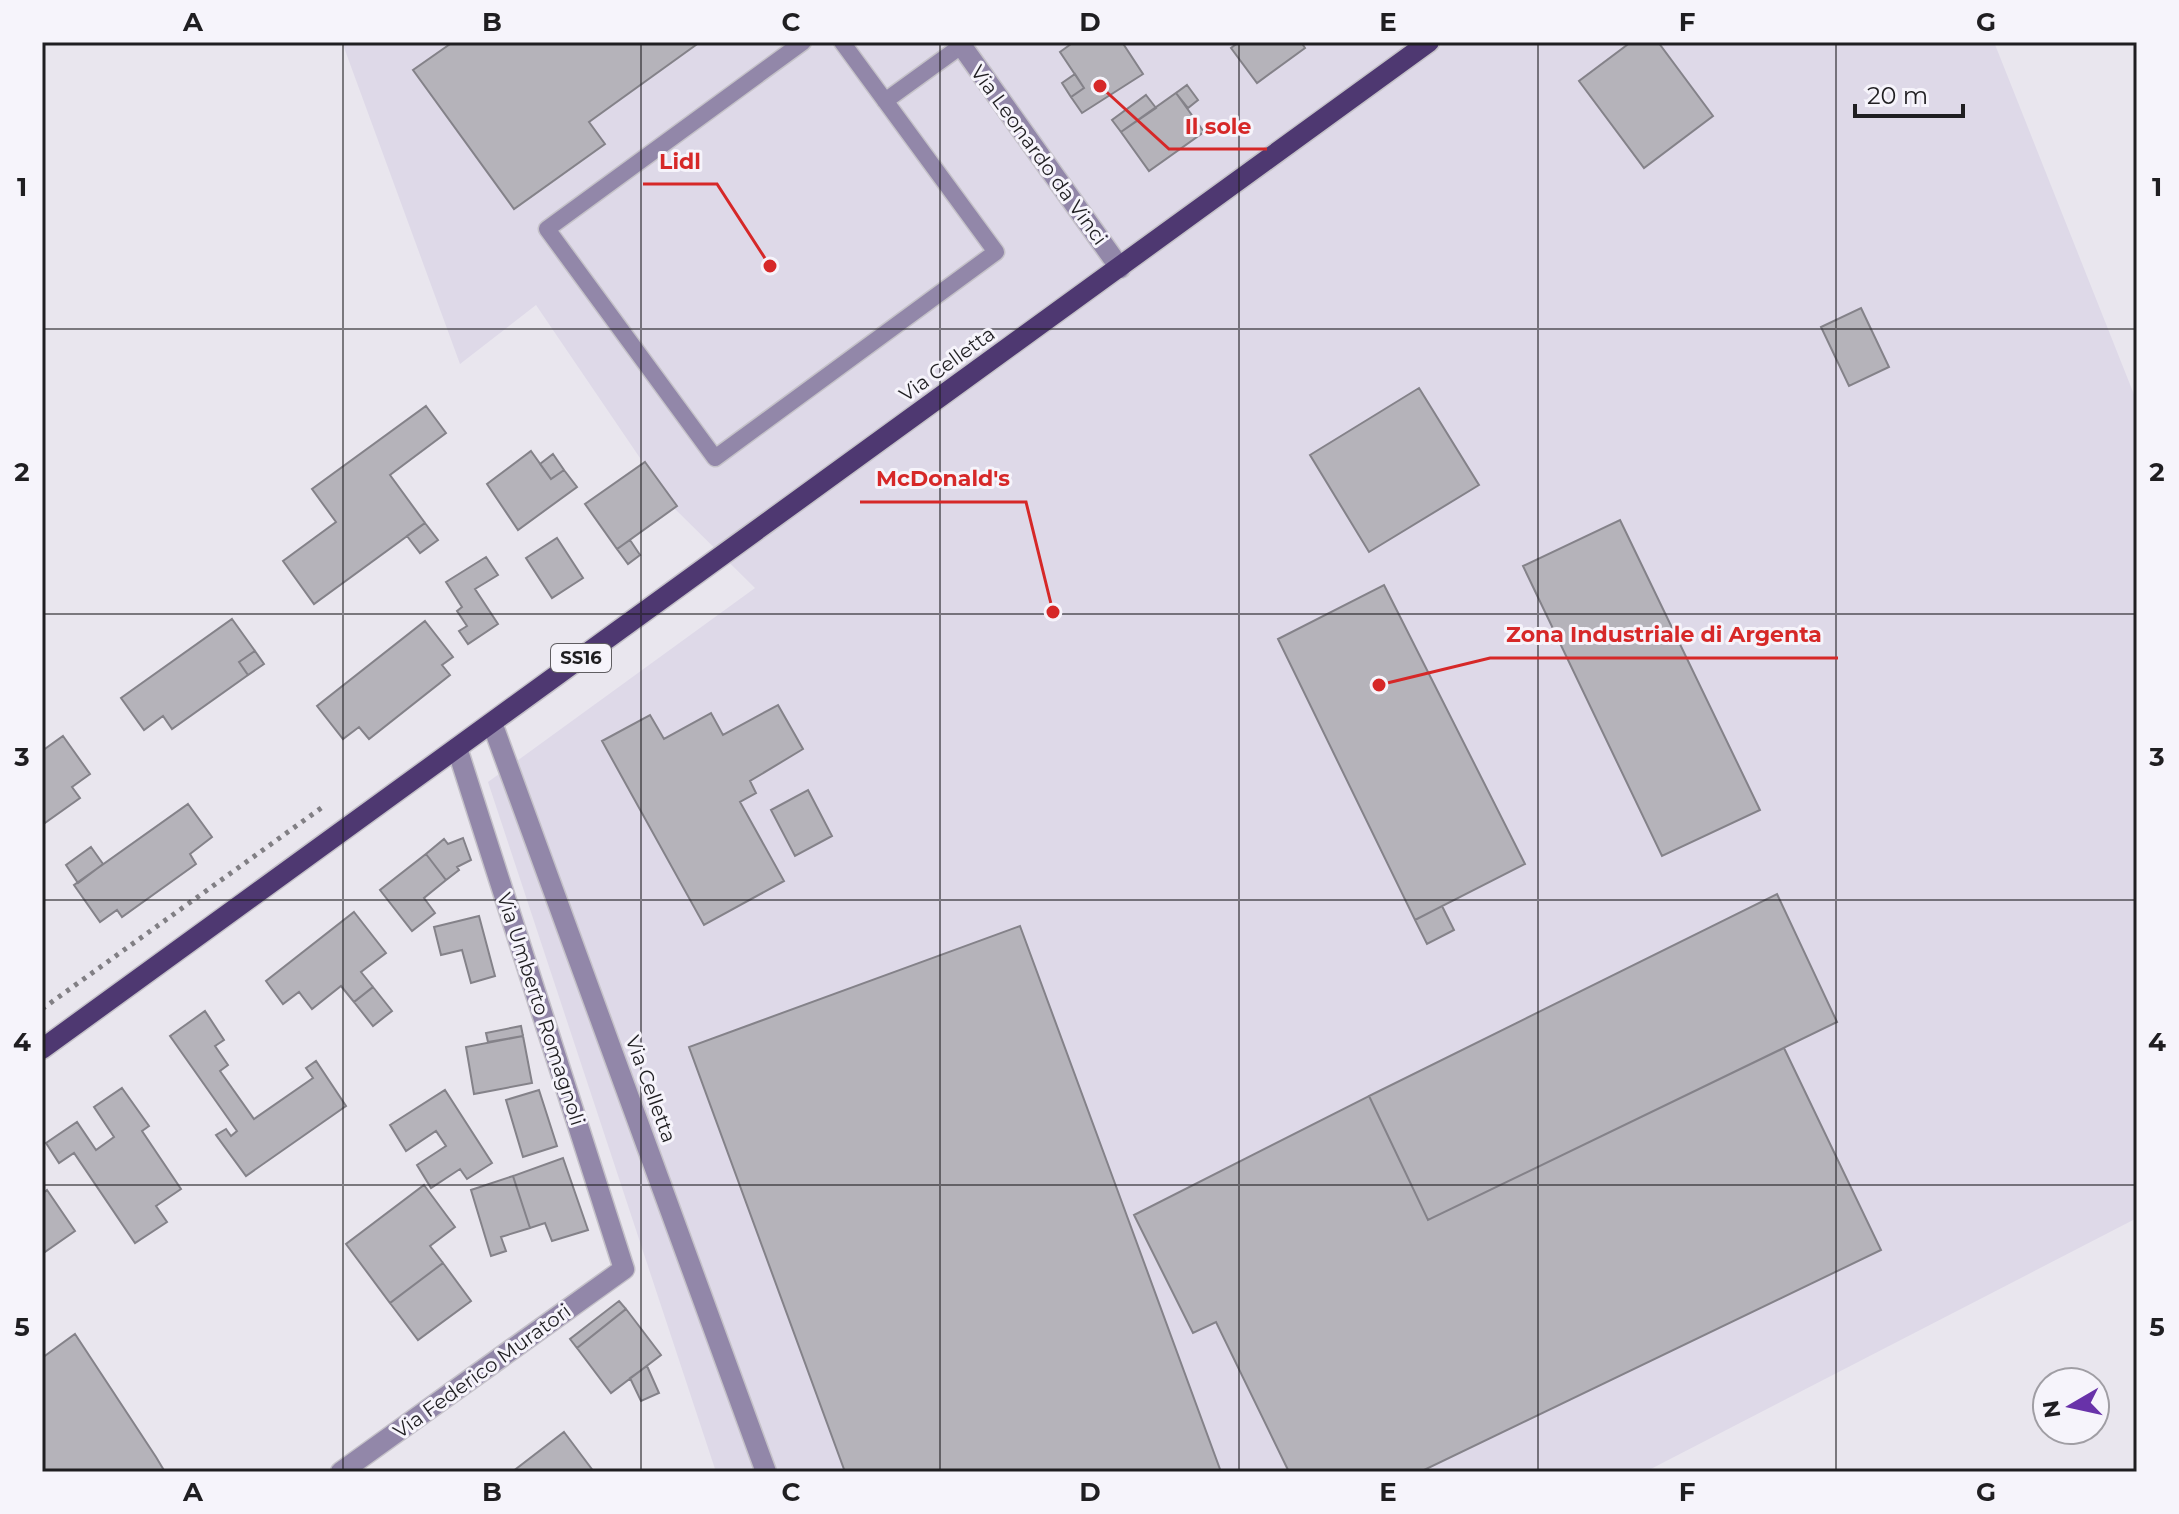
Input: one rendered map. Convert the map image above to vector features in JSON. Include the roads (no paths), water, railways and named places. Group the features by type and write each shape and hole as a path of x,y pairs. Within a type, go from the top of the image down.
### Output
{"main road":[{"name":"Via Celletta","path":"42,1049 1429,42"}],"street":[{"name":"Via Leonardo da Vinci","path":"960,44 1120,268"},
{"name":"Via Celletta","path":"492,723 766,1472"},
{"name":"Via Umberto Romagnoli","path":"457,748 624,1269"},
{"name":"Via Federico Muratori","path":"341,1472 624,1269"}],"lane":[{"path":"803,42 547,229 715,458 996,252 842,42"},
{"path":"885,101 960,44"}],"place":[{"name":"Il sole","path":"1100,86"},
{"name":"Lidl","path":"770,266"},
{"name":"McDonald's","path":"1053,612"},
{"name":"Zona Industriale di Argenta","path":"1379,685"}]}
